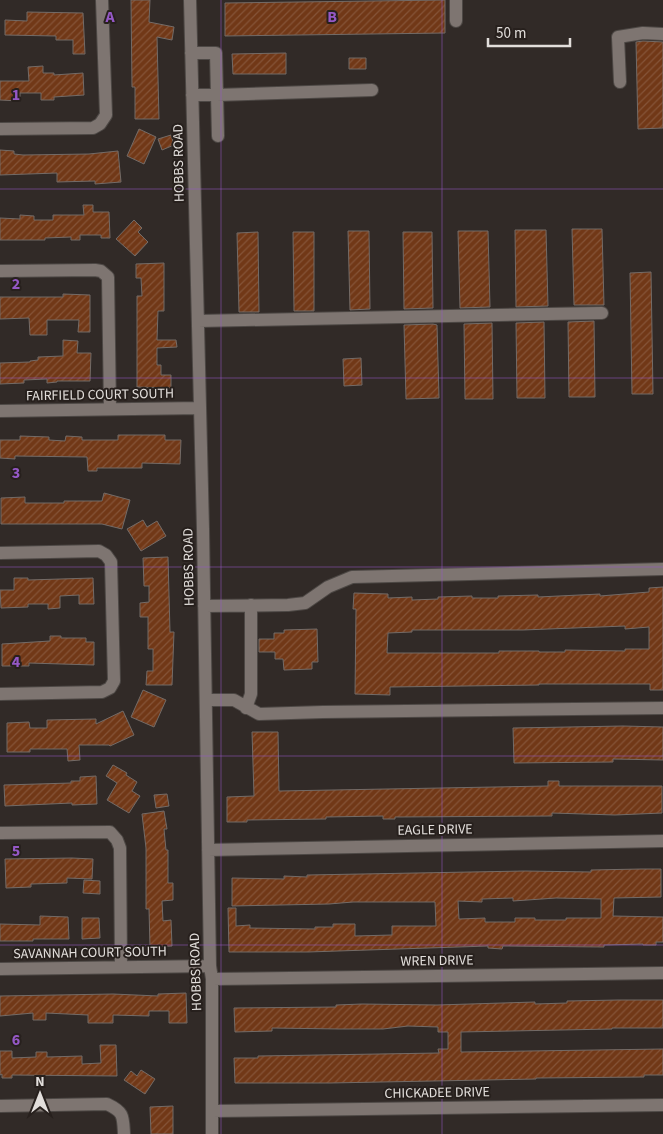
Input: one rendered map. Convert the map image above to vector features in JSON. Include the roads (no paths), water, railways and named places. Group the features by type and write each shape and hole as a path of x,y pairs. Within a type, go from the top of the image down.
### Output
{"street":[{"path":"0,129 93,128 100,124 106,115 102,0"},
{"name":"HOBBS ROAD","path":"190,0 206,700 212,1134"},
{"path":"456,0 456,21"},
{"path":"620,82 618,37 643,33 663,34"},
{"path":"191,53 216,53 218,136"},
{"path":"192,95 372,90"},
{"path":"0,270 95,270 101,271 108,277 110,409"},
{"path":"198,321 602,313"},
{"name":"FAIRFIELD COURT SOUTH","path":"0,411 200,408"},
{"path":"0,553 99,551 106,554 111,562 114,681 110,688 102,692 0,694"},
{"path":"204,606 306,603 328,587 352,577 663,570"},
{"path":"246,708 251,694 251,605"},
{"path":"206,700 234,700 259,714 663,708"},
{"path":"0,833 110,832 117,840 120,848 121,966"},
{"name":"EAGLE DRIVE","path":"208,850 663,841"},
{"name":"SAVANNAH COURT SOUTH","path":"0,969 121,966 211,973"},
{"name":"WREN DRIVE","path":"211,973 663,973"},
{"path":"0,1106 106,1104 118,1109 124,1117 124,1134"},
{"name":"CHICKADEE DRIVE","path":"212,1111 663,1105"}]}
